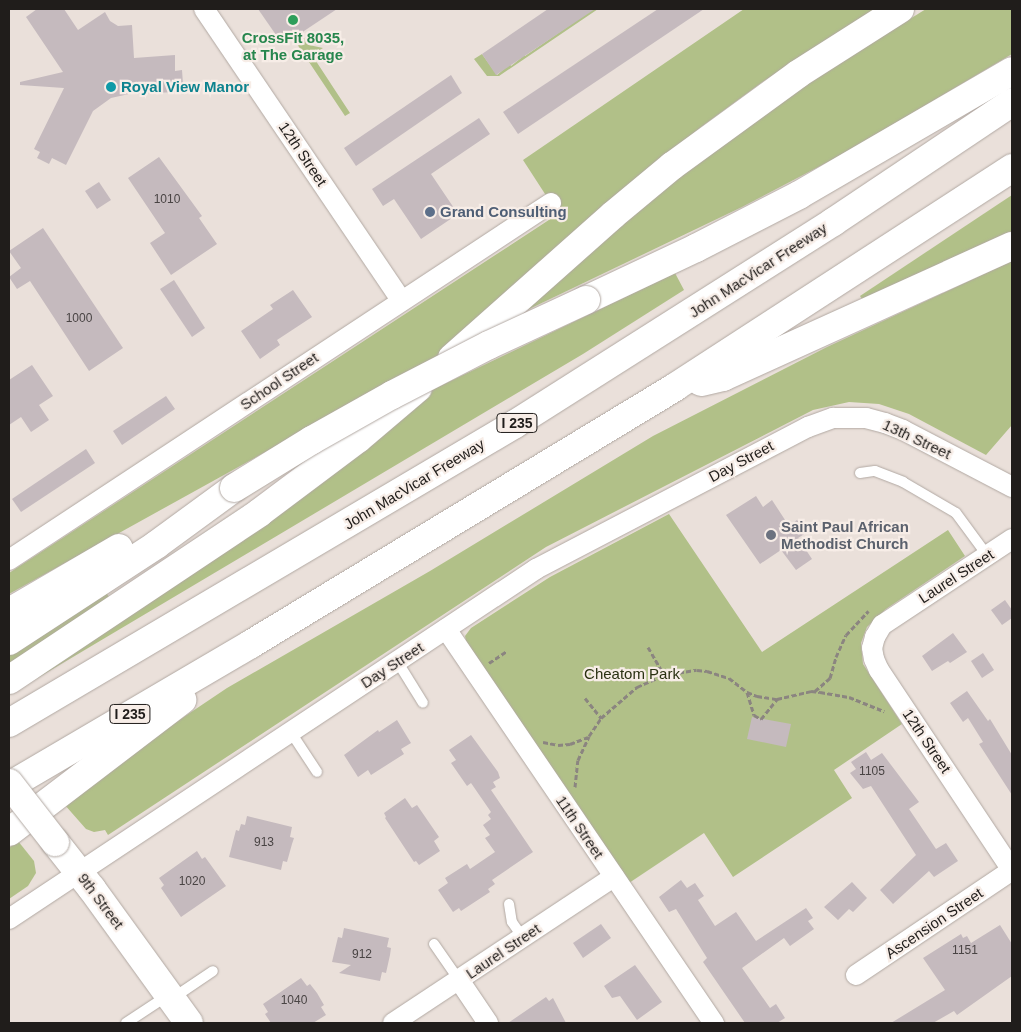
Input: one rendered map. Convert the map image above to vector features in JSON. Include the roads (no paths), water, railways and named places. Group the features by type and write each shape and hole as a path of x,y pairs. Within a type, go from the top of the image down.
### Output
{"main road":[{"path":"9,680 307,478 359,438 508,310 613,215 672,166 790,80 900,9"},
{"path":"9,641 156,545 232,489 312,440 392,395 489,345 696,248 799,195 1012,71"},
{"name":"John MacVicar Freeway","path":"9,723 515,424 834,222 1012,102"},
{"name":"I 235","path":"9,784 251,644 675,387 1012,168"},
{"path":"675,387 722,377 1012,246"},
{"path":"9,612 150,530 232,489"},
{"path":"9,832 158,720 251,644"},
{"name":"9th Street","path":"9,784 79,872 189,1023"}],"street":[{"name":"12th Street","path":"204,9 402,300"},
{"name":"School Street","path":"9,560 551,203"},
{"name":"13th Street","path":"789,435 833,418 866,418 903,430 1012,487"},
{"name":"Day Street","path":"9,919 536,569 789,435"},
{"name":"Laurel Street","path":"899,614 1012,539"},
{"name":"12th Street","path":"899,614 882,625 875,637 872,648 874,659 1012,870"},
{"name":"11th Street","path":"446,629 714,1023"},
{"name":"Ascension Street","path":"856,976 1012,870"},
{"name":"Laurel Street","path":"393,1023 614,877"},
{"path":"458,980 488,1023"}],"lane":[{"path":"860,473 875,471 903,482 956,513 964,521 987,555"},
{"path":"397,661 423,703"},
{"path":"290,731 317,772"},
{"path":"509,904 512,922 523,938"},
{"path":"434,944 458,980"},
{"path":"126,1023 213,971"}],"place":[{"name":"CrossFit 8035, at The Garage","path":"293,20"},
{"name":"Royal View Manor","path":"111,87"},
{"name":"Grand Consulting","path":"430,212"},
{"name":"Saint Paul African Methodist Church","path":"771,535"}],"park label":[{"name":"Cheatom Park","path":"632,674"}]}
